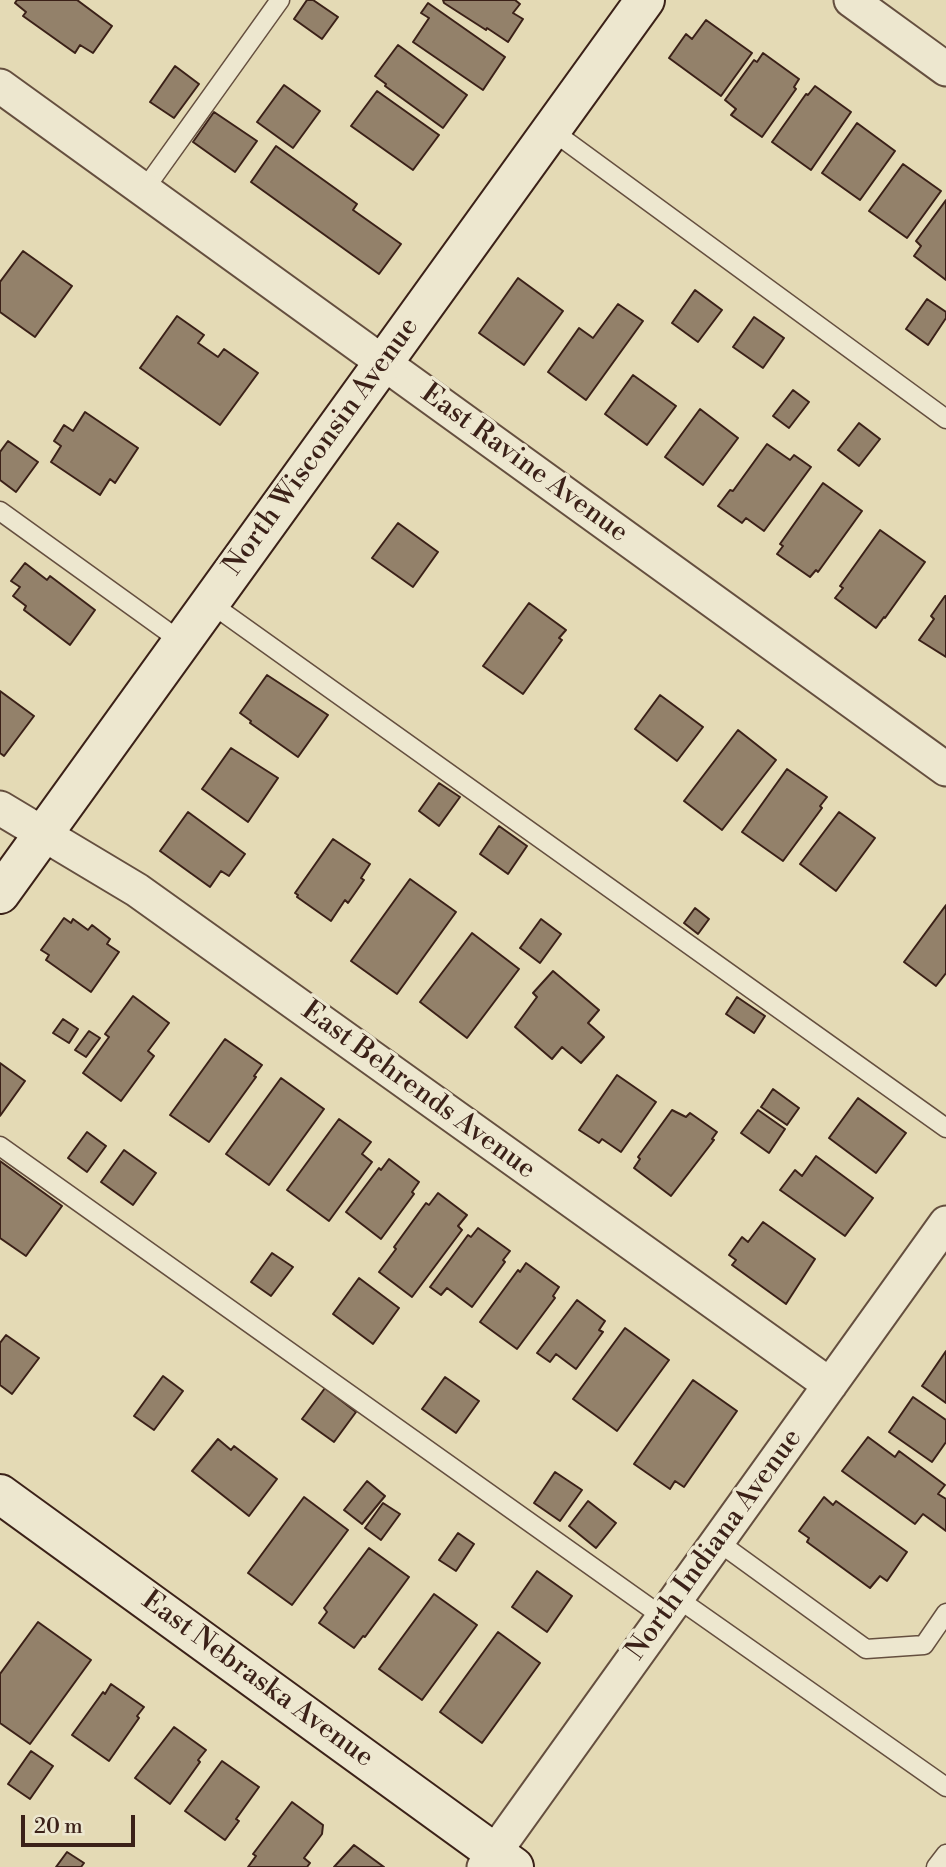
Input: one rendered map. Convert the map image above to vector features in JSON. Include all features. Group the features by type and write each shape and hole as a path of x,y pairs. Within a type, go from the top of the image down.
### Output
{"street":[{"name":"North Wisconsin Avenue","path":"0,894 645,0"},
{"path":"851,0 946,69"},
{"name":"East Ravine Avenue","path":"0,86 946,769"},
{"name":"East Behrends Avenue","path":"0,808 137,890 830,1385"},
{"name":"North Indiana Avenue","path":"498,1862 670,1608 946,1223"},
{"name":"East Nebraska Avenue","path":"0,1494 498,1862"}],"lane":[{"path":"144,190 280,0"},
{"path":"551,130 946,419"},
{"path":"0,511 182,642"},
{"path":"210,603 946,1128"},
{"path":"0,1146 670,1608 946,1787"},
{"path":"717,1541 866,1649 924,1645 946,1612"},
{"path":"936,1867 946,1854"}],"building":[{"path":"17,0 77,0 112,26 93,53 80,45 75,53 23,16 26,12 15,3"},
{"path":"307,0 313,0 338,17 322,39 294,19"},
{"path":"443,0 515,0 520,4 513,13 523,19 508,42"},
{"path":"428,3 505,57 483,90 413,42 429,18 421,13"},
{"path":"706,20 752,53 721,96 669,58 686,34 692,39"},
{"path":"398,45 467,95 443,128 375,76"},
{"path":"763,53 799,79 794,87 796,89 762,137 731,115 736,109 725,100 754,60 757,62"},
{"path":"175,66 199,84 174,118 150,102"},
{"path":"284,85 320,111 293,148 257,122"},
{"path":"815,86 851,112 811,170 772,142 806,94"},
{"path":"377,91 439,135 413,170 351,126"},
{"path":"214,112 257,141 235,172 193,142"},
{"path":"857,123 895,151 860,200 822,173"},
{"path":"276,146 357,204 353,210 401,244 379,274 251,182"},
{"path":"903,164 941,191 907,238 869,211"},
{"path":"946,200 946,280 914,256 921,246 916,241"},
{"path":"23,251 72,286 35,337 0,312 0,282"},
{"path":"518,278 563,311 524,365 479,333"},
{"path":"695,290 722,310 698,342 672,323"},
{"path":"927,299 946,312 946,318 928,345 906,329"},
{"path":"618,304 643,321 586,400 548,372 579,328 593,338"},
{"path":"177,316 204,335 198,343 218,357 224,349 258,373 220,425 140,368"},
{"path":"754,317 784,338 763,368 733,347"},
{"path":"633,375 676,406 647,445 605,414"},
{"path":"793,390 809,402 789,428 773,416"},
{"path":"700,409 738,438 703,485 665,457"},
{"path":"85,412 138,448 115,483 110,479 100,495 51,462 61,446 54,441 64,425 73,431"},
{"path":"859,423 880,439 859,466 838,450"},
{"path":"8,441 38,462 16,492 0,480 0,452"},
{"path":"767,444 790,460 794,455 811,467 764,531 746,518 742,523 718,506 730,490 733,491"},
{"path":"823,483 862,511 818,572 816,570 810,577 777,554 783,546 780,544"},
{"path":"398,523 438,552 413,587 372,558"},
{"path":"880,530 925,562 876,628 835,598 843,588 840,586"},
{"path":"25,563 47,580 50,576 95,610 70,645 24,610 26,606 13,596 20,587 11,581"},
{"path":"945,596 946,657 919,640 934,619 931,616"},
{"path":"529,603 566,630 559,638 562,640 523,694 483,666"},
{"path":"267,675 328,715 298,757 240,713"},
{"path":"0,691 34,716 4,756 0,753"},
{"path":"660,695 703,727 677,761 635,729"},
{"path":"738,730 776,760 722,830 684,801"},
{"path":"231,748 278,778 248,822 202,789"},
{"path":"787,769 827,797 820,806 822,808 783,861 742,832"},
{"path":"439,783 460,797 439,826 419,811"},
{"path":"188,812 245,854 229,876 221,871 210,887 160,851"},
{"path":"839,812 875,838 836,891 800,864"},
{"path":"499,826 527,846 508,874 480,854"},
{"path":"333,839 370,864 361,878 364,880 348,903 345,900 331,921 295,893"},
{"path":"410,879 456,912 397,994 351,961"},
{"path":"946,905 946,973 936,986 904,962"},
{"path":"695,908 709,919 698,934 684,923"},
{"path":"64,918 71,923 73,919 88,930 92,925 110,939 107,944 119,952 91,992 46,960 49,955 41,950"},
{"path":"541,919 561,934 540,963 520,948"},
{"path":"472,933 519,969 467,1038 420,1002"},
{"path":"553,971 599,1010 588,1023 604,1037 581,1063 562,1047 552,1059 515,1027 537,997 533,993"},
{"path":"133,996 169,1023 148,1051 154,1056 121,1101 83,1073 109,1037 105,1034"},
{"path":"737,997 765,1016 754,1033 726,1014"},
{"path":"63,1019 78,1029 69,1043 53,1033"},
{"path":"89,1031 100,1038 86,1057 75,1050"},
{"path":"225,1039 262,1065 209,1142 170,1115"},
{"path":"0,1063 25,1081 0,1116"},
{"path":"617,1075 656,1102 621,1152 602,1139 599,1143 579,1130"},
{"path":"281,1078 324,1109 269,1185 226,1154"},
{"path":"773,1089 799,1108 787,1125 761,1107"},
{"path":"858,1098 906,1133 876,1173 829,1138"},
{"path":"672,1110 686,1117 690,1113 717,1132 712,1139 714,1140 671,1196 634,1168 640,1159 638,1157"},
{"path":"758,1110 785,1129 769,1153 741,1133"},
{"path":"339,1119 371,1142 362,1154 372,1162 329,1221 287,1190"},
{"path":"87,1132 106,1146 87,1172 68,1158"},
{"path":"124,1150 156,1173 133,1205 101,1182"},
{"path":"816,1156 873,1198 845,1236 780,1190 795,1170 802,1176"},
{"path":"389,1159 419,1182 412,1192 414,1194 381,1239 346,1212"},
{"path":"0,1161 62,1206 26,1256 0,1238"},
{"path":"438,1193 467,1215 458,1226 462,1230 412,1297 379,1272 426,1203 429,1205"},
{"path":"763,1222 815,1259 786,1304 732,1265 736,1260 729,1255 742,1237 748,1242"},
{"path":"478,1228 510,1251 472,1307 447,1288 441,1295 430,1287 468,1235 471,1237"},
{"path":"272,1253 293,1267 271,1296 251,1282"},
{"path":"526,1263 559,1287 553,1296 555,1298 517,1349 480,1322"},
{"path":"359,1278 399,1308 373,1344 333,1314"},
{"path":"577,1300 605,1321 599,1330 603,1332 576,1369 556,1354 550,1362 537,1353"},
{"path":"625,1328 669,1360 617,1431 573,1399"},
{"path":"6,1335 39,1358 12,1394 0,1385 0,1343"},
{"path":"946,1351 946,1403 922,1386"},
{"path":"163,1376 183,1391 154,1430 134,1416"},
{"path":"445,1377 479,1401 456,1433 422,1409"},
{"path":"693,1380 737,1411 684,1487 675,1481 670,1489 634,1464"},
{"path":"325,1388 356,1412 334,1442 302,1419"},
{"path":"913,1397 946,1420 946,1442 932,1462 889,1432"},
{"path":"868,1437 895,1457 899,1451 945,1485 938,1494 946,1499 946,1531 923,1514 915,1524 842,1471"},
{"path":"218,1439 231,1450 234,1446 277,1479 249,1516 192,1471"},
{"path":"555,1472 582,1490 560,1521 534,1503"},
{"path":"367,1481 385,1496 362,1524 344,1510"},
{"path":"304,1497 348,1530 292,1605 248,1573"},
{"path":"824,1497 833,1505 836,1501 907,1552 887,1581 880,1576 870,1588 807,1542 809,1538 799,1531"},
{"path":"588,1501 616,1523 596,1548 569,1526"},
{"path":"383,1503 400,1514 381,1540 365,1528"},
{"path":"458,1533 474,1544 456,1571 439,1560"},
{"path":"369,1548 409,1577 354,1648 319,1623 327,1612 324,1608"},
{"path":"537,1571 572,1596 547,1632 512,1607"},
{"path":"434,1594 477,1625 422,1700 379,1669"},
{"path":"38,1622 91,1660 30,1744 0,1723 0,1674"},
{"path":"498,1632 540,1663 482,1743 440,1712"},
{"path":"111,1684 144,1707 109,1761 72,1735"},
{"path":"174,1727 206,1750 170,1804 135,1778"},
{"path":"31,1751 53,1766 30,1799 8,1784"},
{"path":"222,1761 259,1787 225,1840 185,1811"},
{"path":"292,1802 323,1825 322,1834 304,1858 310,1863 307,1867 248,1867 256,1856 253,1854"},
{"path":"354,1845 384,1867 334,1867"},
{"path":"67,1852 84,1863 81,1867 56,1867"}]}
